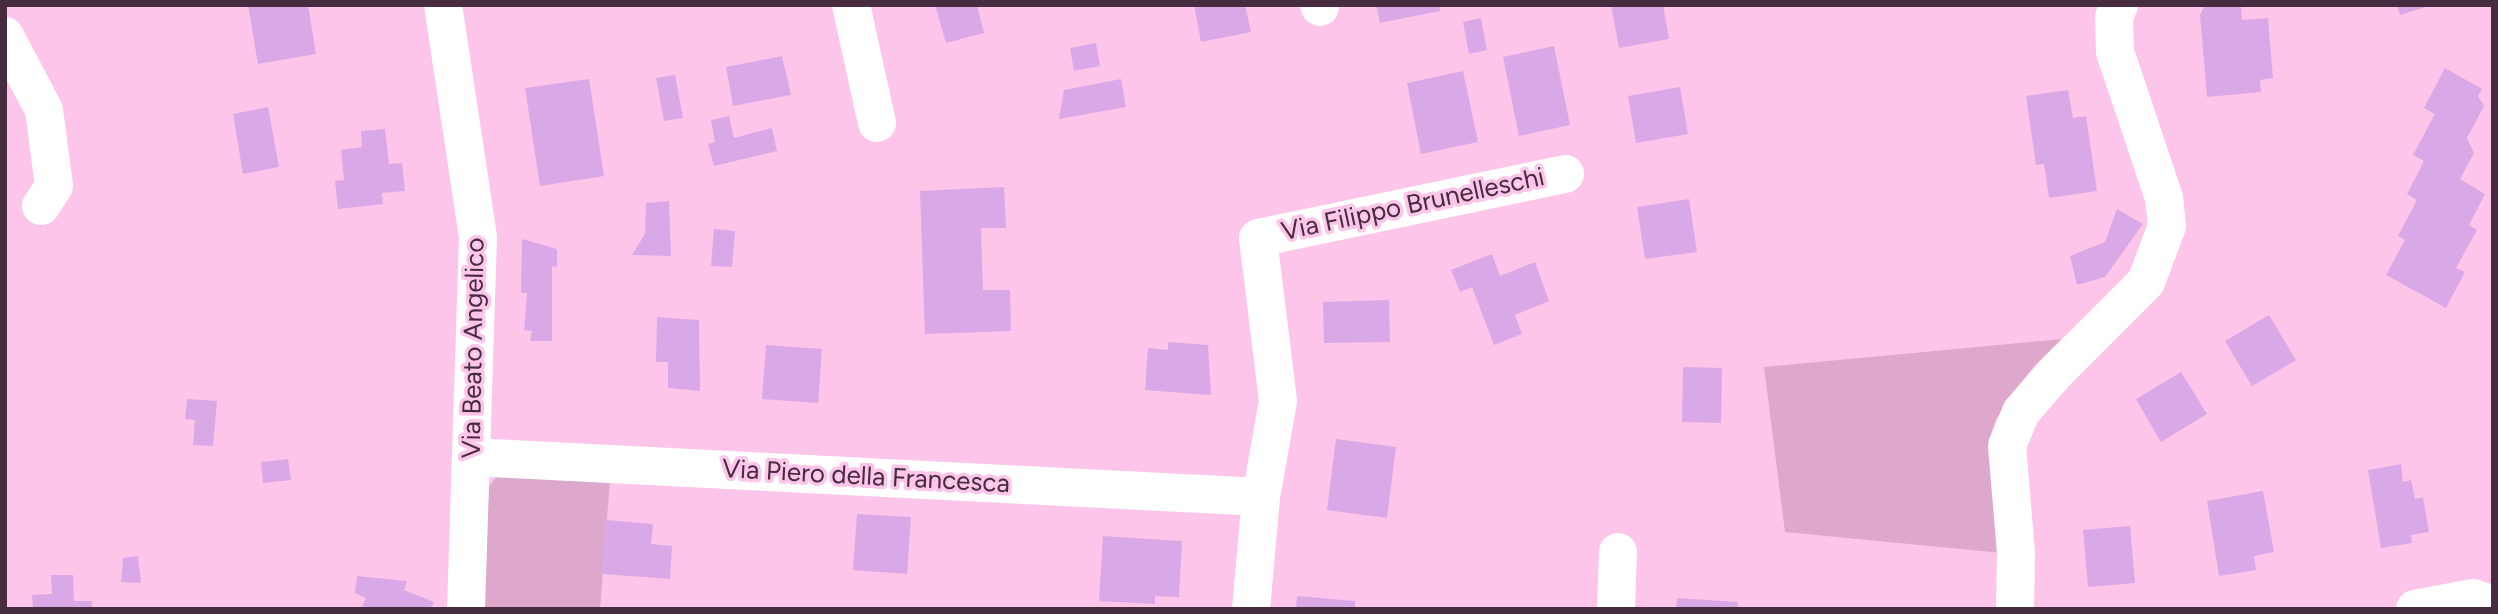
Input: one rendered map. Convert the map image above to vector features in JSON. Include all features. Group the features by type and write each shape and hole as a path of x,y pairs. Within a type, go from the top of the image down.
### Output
{"street":[{"name":"Via Beato Angelico","path":"443,5 478,237 466,609"},
{"path":"851,5 877,122"},
{"path":"2015,609 2016,554 2007,446 2021,412 2037,393 2146,282 2167,226 2164,198 2115,52 2114,17 2119,5"},
{"path":"5,36 44,110 54,186 41,206"},
{"name":"Via Filippo Brunelleschi","path":"1251,609 1261,497 1278,401 1258,238 1565,174"},
{"name":"Via Piero della Francesca","path":"472,457 1261,497"},
{"path":"1616,609 1618,552"},
{"path":"2415,609 2449,600 2473,598 2493,605"}],"shaded area":[{"path":"2062,339 2034,366 2016,389 1996,419 1989,440 1993,499 2002,553 1785,532 1764,367"},
{"path":"498,475 610,480 600,609 482,609 489,486"}],"building":[{"path":"248,5 308,5 316,54 258,64"},
{"path":"935,5 977,5 984,33 946,43"},
{"path":"1194,5 1245,5 1251,32 1201,42"},
{"path":"1376,5 1439,5 1440,11 1380,23"},
{"path":"1611,5 1663,5 1669,39 1619,48"},
{"path":"2205,5 2241,5 2242,20 2268,18 2273,78 2260,80 2261,92 2207,97 2200,15"},
{"path":"2397,5 2429,5 2429,6 2400,15"},
{"path":"1481,18 1487,50 1469,54 1463,22"},
{"path":"1096,43 1100,66 1074,71 1070,48"},
{"path":"1554,46 1570,125 1519,136 1503,57"},
{"path":"782,56 791,95 733,106 726,67"},
{"path":"2445,68 2482,89 2478,96 2484,106 2467,138 2474,153 2460,179 2485,194 2469,225 2477,230 2456,268 2465,272 2446,308 2386,275 2405,240 2398,236 2417,200 2407,194 2424,161 2413,155 2435,114 2424,108"},
{"path":"1463,71 1478,142 1421,154 1407,83"},
{"path":"675,75 683,118 664,121 656,78"},
{"path":"589,79 604,176 540,186 525,88"},
{"path":"1121,79 1126,107 1059,119 1064,90"},
{"path":"1680,87 1688,134 1636,143 1628,96"},
{"path":"2068,90 2073,118 2086,116 2097,191 2049,198 2044,164 2036,165 2026,96"},
{"path":"268,107 279,167 243,174 233,114"},
{"path":"729,116 734,138 772,128 777,151 714,166 708,144 715,142 711,120"},
{"path":"385,129 389,164 402,163 405,191 382,193 383,204 338,209 335,181 344,180 341,150 362,147 361,131"},
{"path":"1004,187 1006,228 981,228 983,290 1010,290 1011,331 925,334 920,191"},
{"path":"1689,199 1697,252 1645,259 1637,207"},
{"path":"669,201 671,256 632,255 645,234 646,203"},
{"path":"2117,209 2143,224 2105,277 2077,285 2070,256 2105,242"},
{"path":"714,229 735,231 732,267 711,266"},
{"path":"522,239 557,249 557,267 552,266 552,341 530,341 532,331 524,330 527,293 521,293"},
{"path":"1492,254 1500,276 1535,262 1549,301 1515,315 1522,334 1494,345 1472,287 1460,292 1451,270"},
{"path":"1389,300 1390,342 1324,343 1323,302"},
{"path":"2269,315 2296,360 2252,386 2225,341"},
{"path":"657,317 699,320 700,391 668,388 668,362 656,362"},
{"path":"1168,342 1208,345 1211,395 1145,390 1148,348 1168,350"},
{"path":"766,345 822,349 818,403 762,399"},
{"path":"1683,367 1722,368 1721,423 1682,422"},
{"path":"2181,372 2207,414 2161,442 2136,399"},
{"path":"187,399 217,401 213,446 193,445 195,420 185,419"},
{"path":"1336,439 1396,447 1387,518 1327,510"},
{"path":"288,459 291,480 263,483 261,462"},
{"path":"2401,464 2403,482 2411,480 2415,499 2423,497 2429,532 2411,535 2412,543 2381,548 2368,470"},
{"path":"2263,491 2274,552 2254,556 2256,570 2219,576 2207,501"},
{"path":"857,514 911,517 907,574 853,570"},
{"path":"606,520 653,524 651,544 672,546 670,579 602,574"},
{"path":"2130,526 2135,583 2088,587 2083,530"},
{"path":"1103,536 1182,541 1179,597 1155,596 1155,604 1099,601"},
{"path":"138,556 141,583 121,582 123,558"},
{"path":"51,575 73,575 74,601 92,601 92,609 33,609 32,595 52,594"},
{"path":"357,576 407,581 404,590 434,602 431,609 361,609 366,598 355,593"},
{"path":"1297,596 1355,601 1355,609 1296,609"},
{"path":"1677,598 1738,602 1738,609 1676,609"}]}
